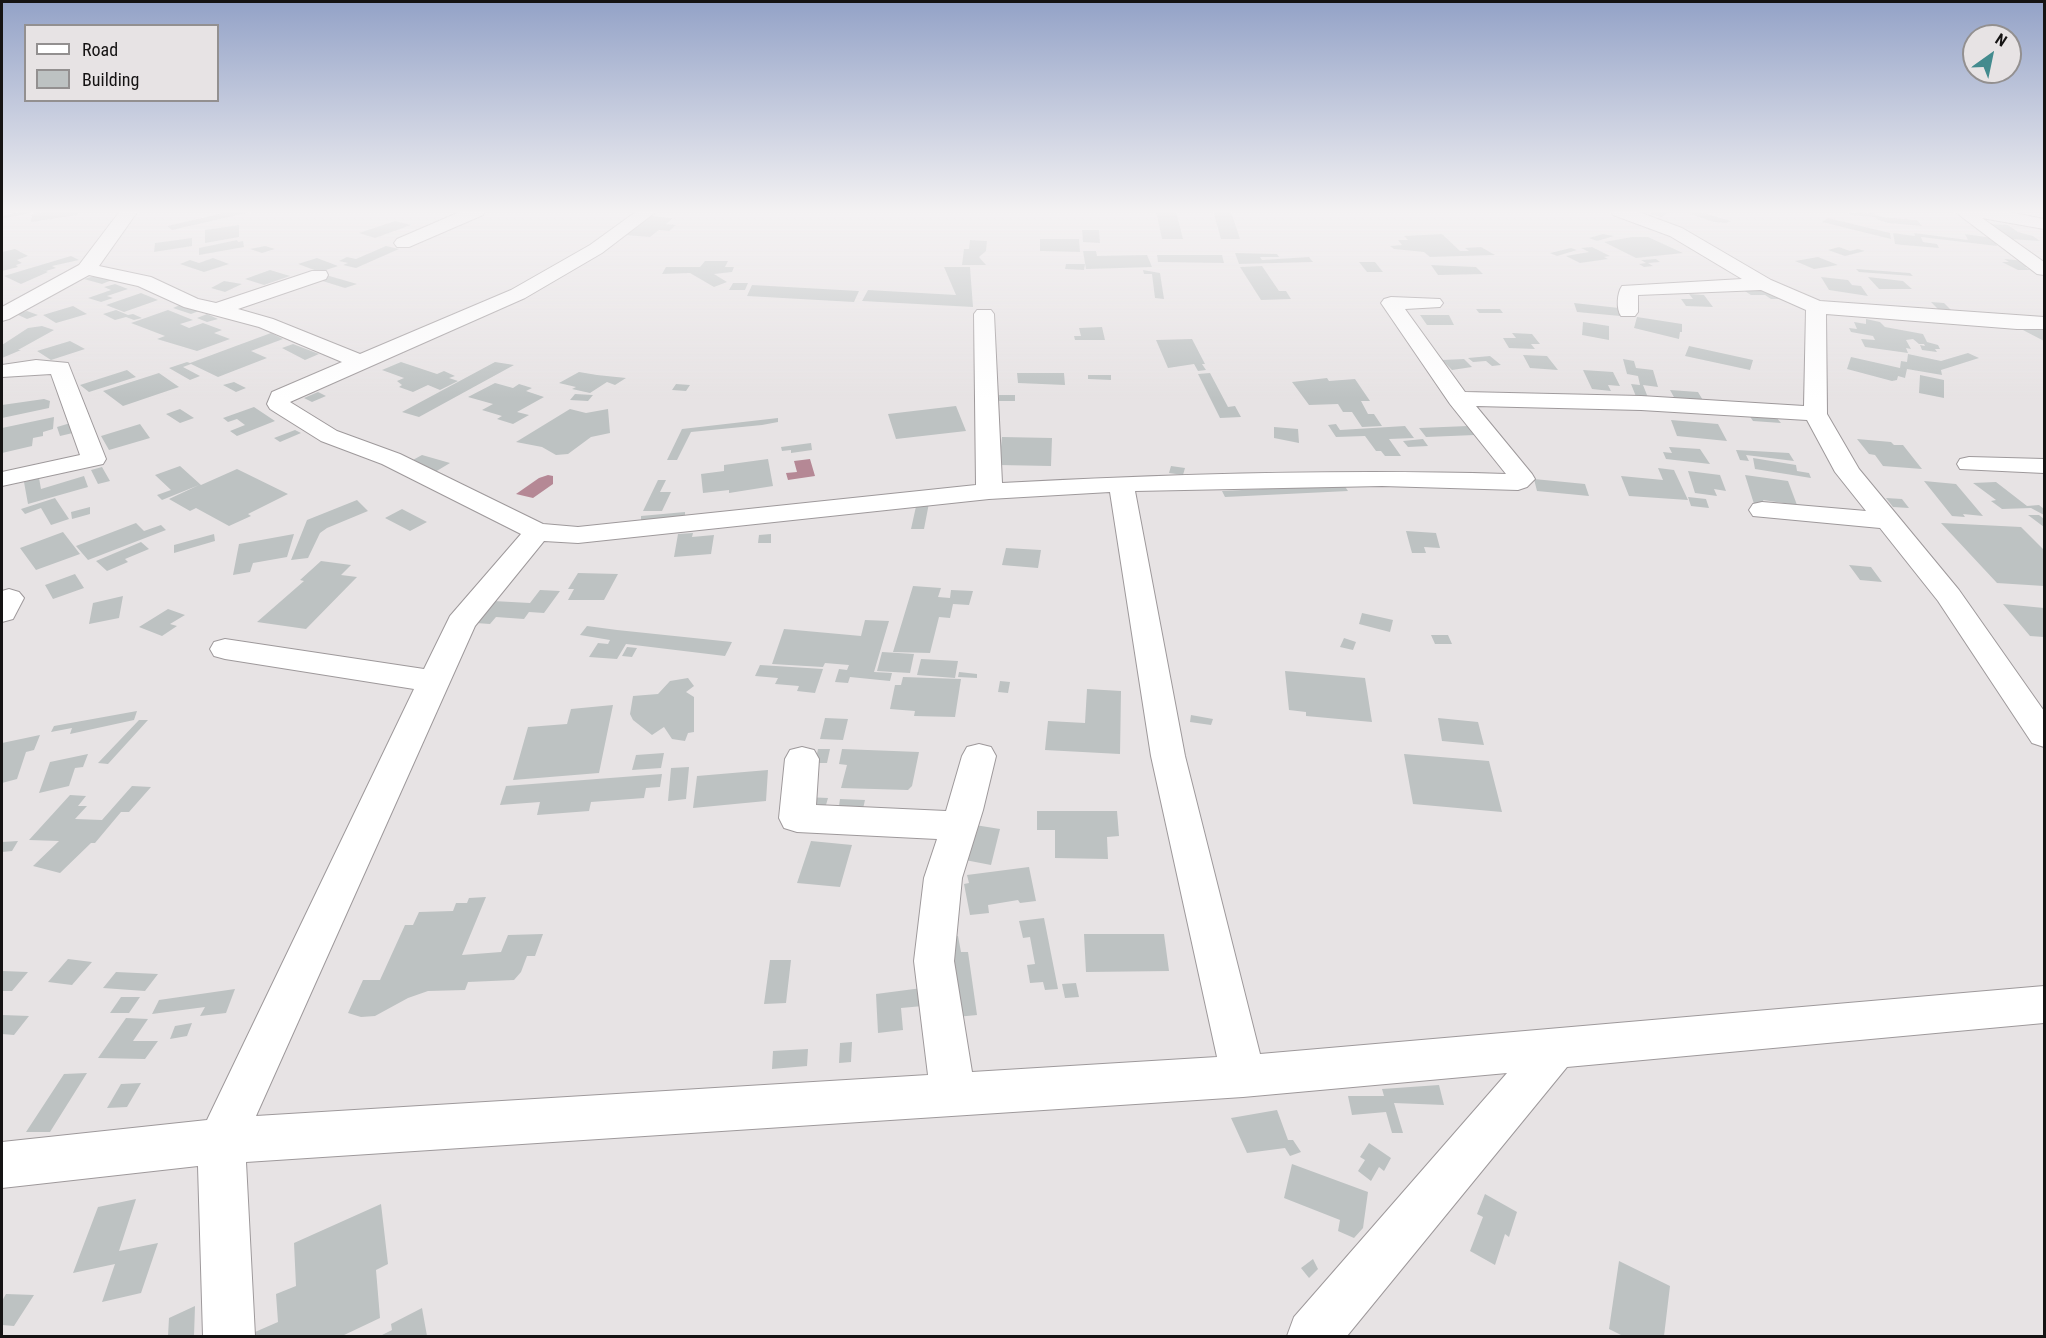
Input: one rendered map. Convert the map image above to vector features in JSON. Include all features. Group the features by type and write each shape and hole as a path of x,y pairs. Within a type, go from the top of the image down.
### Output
{"street":[{"path":"2,315 78,273"},
{"path":"107,273 144,281 191,303 266,323 362,363"},
{"path":"554,273 518,294 362,363 299,387 280,397 278,404 329,436 391,459 537,532 578,535 989,491 1121,484 1383,478 1432,478 1512,483 1522,479 1458,399 1391,303 1433,303"},
{"path":"1746,273 1816,307 2017,323 2044,323"},
{"path":"216,310 319,275"},
{"path":"1628,312 1629,290 1764,284"},
{"path":"1816,307 1815,414 1848,472 1949,596 2044,735"},
{"path":"984,314 989,491"},
{"path":"2,372 60,368 94,459 2,479"},
{"path":"1458,399 1641,403 1815,414"},
{"path":"1969,464 2044,466"},
{"path":"1121,484 1168,756 1243,1076"},
{"path":"1762,510 1889,521"},
{"path":"229,1336 221,1141 460,623 537,532"},
{"path":"225,649 432,681"},
{"path":"952,1094 934,961 943,878 965,810 979,756"},
{"path":"802,759 797,818 959,826"},
{"path":"2,1165 221,1141 1243,1076 2044,1005"},
{"path":"1313,1336 1556,1048"}],"shaded area":[{"path":"810,459 815,476 788,480 786,473 797,472 794,461"},
{"path":"553,476 553,484 533,498 516,494 539,478"}],"building":[{"path":"13,273 45,273 21,284 4,276"},
{"path":"260,273 281,273 290,276 264,285 245,279"},
{"path":"691,273 719,273 714,274 727,282 714,287"},
{"path":"947,273 970,273 973,307 862,301 868,290 956,295"},
{"path":"1160,273 1164,299 1155,298 1152,274 1144,274"},
{"path":"1244,273 1267,273 1279,291 1286,291 1291,299 1261,300"},
{"path":"1437,273 1483,274 1438,275"},
{"path":"1878,273 1910,273 1913,276"},
{"path":"326,275 357,284 345,288 316,279"},
{"path":"94,276 112,280 102,284 84,279"},
{"path":"1821,277 1848,280 1852,285 1861,286 1868,296 1829,290"},
{"path":"1868,277 1903,281 1912,289 1879,289"},
{"path":"224,281 242,284 225,292 211,288"},
{"path":"733,283 748,283 745,290 729,290"},
{"path":"115,284 128,289 107,296 113,298 101,302 88,298 111,290 104,287"},
{"path":"752,285 859,291 854,302 747,296"},
{"path":"1758,287 1780,299 1771,299 1765,295 1751,295 1740,288"},
{"path":"141,293 158,300 124,312 106,305"},
{"path":"1689,294 1704,295 1713,307 1686,306 1681,299 1693,299"},
{"path":"1931,302 1944,303 1952,311 1942,313"},
{"path":"1574,303 1619,308 1622,314 1620,316 1577,312"},
{"path":"182,304 199,311 191,314 173,308"},
{"path":"73,306 87,314 56,323 43,315"},
{"path":"1476,309 1500,309 1503,313 1479,313"},
{"path":"116,310 142,318 134,320 126,317 115,320 103,314"},
{"path":"168,310 193,320 180,324 189,328 203,323 222,330 214,333 230,339 197,351 157,339 165,336 131,323"},
{"path":"27,311 38,315 27,319 16,314"},
{"path":"207,314 218,319 207,322 197,318"},
{"path":"1420,315 1449,315 1454,325 1427,325"},
{"path":"1637,317 1682,324 1682,332 1680,332 1679,339 1634,328"},
{"path":"1866,319 1880,322 1885,327 1923,334 1927,342 1938,345 1940,349 1935,349 1937,352 1922,350 1920,345 1925,346 1924,344 1919,344 1913,339 1906,340 1911,349 1906,348 1908,353 1865,347 1861,339 1875,340 1873,336 1851,332 1849,328 1857,329 1854,322 1866,324"},
{"path":"1583,322 1609,326 1609,340 1582,335"},
{"path":"42,326 54,330 18,350 21,350 2,358 2,345 28,328"},
{"path":"1102,327 1105,340 1075,340 1074,336 1081,336 1079,328"},
{"path":"2021,329 2044,329 2044,341"},
{"path":"271,333 283,339 251,351 267,358 218,377 191,364 183,367 200,376 190,380 169,368 190,363"},
{"path":"1512,333 1532,334 1540,344 1531,344 1535,349 1509,348 1503,338 1516,338"},
{"path":"1192,339 1206,370 1198,371 1194,364 1168,368 1156,340"},
{"path":"70,341 85,349 51,360 37,351"},
{"path":"293,344 319,354 305,360 282,348"},
{"path":"1689,346 1753,360 1750,370 1685,356"},
{"path":"1968,353 1979,358 1941,370 1942,375 1907,369 1905,378 1898,376 1897,380 1892,381 1847,369 1851,357 1900,368 1901,361 1907,362 1908,354 1941,361"},
{"path":"1523,355 1547,356 1558,370 1530,368"},
{"path":"1490,356 1501,365 1492,366 1486,361 1473,362 1468,358"},
{"path":"1464,359 1472,367 1452,370 1442,360"},
{"path":"1623,359 1634,361 1636,368 1653,370 1658,387 1643,385 1649,400 1637,399 1631,384 1640,385 1638,376 1627,374"},
{"path":"401,362 437,374 444,371 455,376 449,378 458,381 440,390 428,385 413,392 399,387 402,385 397,381 404,378 382,370"},
{"path":"495,362 514,365 419,417 402,412"},
{"path":"127,370 136,377 89,392 80,385"},
{"path":"1583,370 1613,372 1620,386 1608,385 1611,391 1592,389"},
{"path":"579,372 626,378 615,385 607,382 590,393 559,383"},
{"path":"159,373 179,387 123,406 103,391"},
{"path":"1017,373 1064,373 1065,385 1018,383"},
{"path":"1210,373 1228,407 1235,406 1241,417 1220,418 1198,374"},
{"path":"1088,375 1111,375 1111,380 1088,379"},
{"path":"1920,375 1944,380 1944,398 1919,393"},
{"path":"1327,378 1329,381 1355,379 1370,401 1361,401 1368,414 1374,414 1382,426 1362,427 1352,412 1343,412 1338,404 1309,405 1292,382"},
{"path":"234,382 246,388 236,392 223,385"},
{"path":"495,383 513,388 519,384 532,388 526,391 544,397 517,412 529,415 513,424 497,419 502,416 482,410 493,404 468,397"},
{"path":"676,384 690,385 686,391 672,390"},
{"path":"1670,390 1698,392 1704,402 1675,399"},
{"path":"318,392 326,396 312,402 304,398"},
{"path":"575,394 593,395 588,401 570,400"},
{"path":"999,395 1015,395 1015,401 999,401"},
{"path":"44,399 50,401 49,408 2,418 2,405"},
{"path":"956,406 966,431 896,439 888,414"},
{"path":"254,407 275,421 237,436 230,431 245,425 237,419 228,422 223,418"},
{"path":"180,409 194,418 180,423 166,414"},
{"path":"570,409 586,413 608,409 610,433 591,437 568,454 556,455 542,447 516,442"},
{"path":"1749,415 1776,417 1781,423 1753,421"},
{"path":"54,417 53,429 43,432 43,436 33,438 32,446 2,453 2,428"},
{"path":"778,418 778,422 762,425 691,432 677,460 667,460 682,429"},
{"path":"1671,420 1718,424 1727,441 1677,436"},
{"path":"74,422 77,432 60,436 57,427"},
{"path":"140,424 150,438 109,450 101,436"},
{"path":"1336,424 1340,430 1405,426 1414,438 1389,439 1401,456 1385,456 1381,451 1376,451 1365,436 1336,437 1328,425"},
{"path":"1468,426 1475,435 1426,437 1419,428"},
{"path":"1274,427 1298,429 1299,443 1274,438"},
{"path":"295,430 301,433 280,442 274,438"},
{"path":"1002,437 1052,438 1051,466 999,465"},
{"path":"1423,439 1428,446 1408,447 1403,441"},
{"path":"1857,439 1903,445 1922,469 1883,466 1875,455 1869,454"},
{"path":"811,443 812,450 791,453 791,450 782,451 781,447"},
{"path":"1669,447 1700,449 1710,464 1666,459 1663,452 1672,453"},
{"path":"1736,450 1789,453 1794,461 1746,455 1749,461 1740,460"},
{"path":"422,455 450,463 435,472 411,461"},
{"path":"1753,458 1796,465 1797,471 1809,473 1811,478 1755,469"},
{"path":"768,459 773,486 729,493 729,490 703,493 701,474 724,471 724,465"},
{"path":"180,466 201,485 237,469 288,494 229,526 196,508 190,511 169,499 199,485 162,500 157,495 171,490 155,475"},
{"path":"1171,466 1185,468 1183,475 1169,473"},
{"path":"102,467 110,481 98,484 91,470"},
{"path":"1658,468 1674,470 1688,500 1629,496 1621,476 1663,480"},
{"path":"1688,471 1720,475 1726,491 1714,489 1717,496 1695,493"},
{"path":"1745,475 1788,481 1797,505 1763,500 1765,506 1754,504"},
{"path":"84,476 88,487 28,504 24,482 39,478 41,489"},
{"path":"1534,479 1585,484 1589,496 1537,491"},
{"path":"658,480 666,480 660,492 671,492 662,511 643,511"},
{"path":"1924,481 1956,484 1983,516 1963,514 1965,517 1952,516"},
{"path":"1996,482 2027,506 2039,505 2044,509 2044,515 2031,508 2002,509 1991,501 1996,500 1973,483"},
{"path":"1344,485 1348,491 1225,497 1222,491"},
{"path":"1688,497 1706,499 1709,508 1691,506"},
{"path":"55,498 69,519 51,525 41,508 25,514 21,509"},
{"path":"1886,498 1902,499 1909,508 1893,507"},
{"path":"357,500 368,511 327,528 320,533 308,558 291,560 307,520"},
{"path":"917,502 929,503 924,529 911,529"},
{"path":"90,507 90,514 72,519 71,512"},
{"path":"402,509 427,522 410,531 385,518"},
{"path":"685,512 685,518 641,522 641,516"},
{"path":"2028,515 2039,515 2044,519 2044,527"},
{"path":"136,523 144,531 161,525 166,530 88,560 76,546"},
{"path":"1941,523 2021,527 2044,550 2044,586 1997,583"},
{"path":"1406,531 1436,533 1440,548 1424,547 1426,553 1412,553"},
{"path":"63,532 80,554 36,570 20,548"},
{"path":"693,533 692,537 714,535 711,554 674,557 678,534"},
{"path":"214,534 215,541 174,553 174,545"},
{"path":"294,534 287,557 253,563 250,572 233,575 239,544"},
{"path":"771,534 771,543 758,543 759,535"},
{"path":"141,542 149,549 125,559 128,562 107,571 96,561"},
{"path":"1006,548 1041,550 1038,568 1002,565"},
{"path":"321,561 351,565 341,575 357,577 306,629 257,622 304,581 300,580"},
{"path":"1849,565 1871,567 1882,582 1860,580"},
{"path":"578,573 618,574 604,600 568,600 574,589 568,589"},
{"path":"75,574 84,588 53,599 45,585"},
{"path":"913,586 941,588 938,597 950,598 951,590 973,591 969,605 953,604 950,618 939,617 930,653 893,652"},
{"path":"540,590 560,591 544,613 529,612 524,619 496,617 490,624 476,623 493,601 530,603"},
{"path":"123,596 119,618 89,624 93,603"},
{"path":"2003,604 2044,608 2044,637 2030,636"},
{"path":"168,609 185,615 170,624 177,626 162,636 139,627"},
{"path":"1362,613 1393,620 1390,632 1359,624"},
{"path":"865,620 889,621 874,672 892,673 890,681 850,677 848,683 835,682 839,669 847,670 849,665 825,663 823,667 772,664 784,629 861,636"},
{"path":"587,626 732,642 725,656 626,644 617,659 589,657 598,643 608,644 610,640 580,635"},
{"path":"1431,635 1448,635 1452,644 1435,644"},
{"path":"1344,638 1356,642 1353,650 1340,647"},
{"path":"627,647 637,648 632,657 622,656"},
{"path":"882,652 914,654 910,673 877,671"},
{"path":"921,659 958,661 955,678 917,675"},
{"path":"760,665 823,669 815,693 797,691 799,686 775,684 778,678 755,676"},
{"path":"1285,671 1365,678 1372,722 1306,716 1306,712 1289,710"},
{"path":"959,672 977,674 977,678 958,677"},
{"path":"903,677 961,679 955,717 914,716 915,711 890,709 895,685 901,685"},
{"path":"688,678 694,686 686,692 694,697 694,732 688,733 685,741 672,739 664,727 652,735 633,720 630,714 633,696 658,694 670,681"},
{"path":"1000,681 1010,682 1008,693 998,692"},
{"path":"1087,689 1121,691 1120,754 1045,750 1048,721 1085,723"},
{"path":"613,705 599,773 513,780 528,727 567,724 571,709"},
{"path":"137,711 134,720 70,734 72,728 51,732 54,726"},
{"path":"1191,715 1213,719 1211,725 1190,722"},
{"path":"825,718 848,719 843,740 820,739"},
{"path":"1438,718 1478,722 1484,745 1442,741"},
{"path":"139,720 148,720 108,764 98,763"},
{"path":"40,735 34,750 26,752 17,779 2,783 2,743"},
{"path":"818,749 830,749 827,763 815,763"},
{"path":"842,749 919,752 912,786 908,790 841,788 847,765 839,764"},
{"path":"664,753 661,768 632,770 636,755"},
{"path":"88,754 83,767 75,768 69,786 39,793 50,762"},
{"path":"1404,754 1489,761 1502,812 1413,804"},
{"path":"689,767 686,799 668,801 671,768"},
{"path":"768,770 766,801 693,808 697,776"},
{"path":"662,774 660,787 646,788 644,798 591,802 589,811 537,815 540,802 500,805 506,786"},
{"path":"132,786 151,787 129,812 121,812 95,843 91,843 60,873 33,866 59,841 29,840 70,795 86,796 78,806 87,806 75,819 102,820"},
{"path":"806,797 828,798 824,812 802,811"},
{"path":"840,799 865,800 862,813 838,813"},
{"path":"1037,811 1117,811 1119,836 1107,837 1108,859 1055,858 1055,830 1037,830"},
{"path":"975,825 1000,829 991,865 965,860"},
{"path":"18,841 12,851 2,852 2,842"},
{"path":"811,841 852,845 840,887 797,883"},
{"path":"1029,867 1036,901 1020,903 1018,900 988,905 989,913 970,915 964,884 969,883 967,875"},
{"path":"486,897 462,955 501,952 508,935 543,934 535,956 527,956 521,972 514,980 468,982 465,990 428,991 408,998 375,1016 361,1017 348,1013 363,980 380,980 405,925 413,925 419,912 453,911 456,903 467,903 469,898"},
{"path":"1044,918 1058,989 1045,990 1043,982 1030,983 1027,965 1035,964 1030,937 1023,938 1019,921"},
{"path":"1084,934 1164,934 1169,971 1086,972"},
{"path":"958,936 961,952 968,952 977,1015 956,1017 946,938"},
{"path":"68,959 92,962 72,985 48,982"},
{"path":"770,960 791,960 786,1003 764,1004"},
{"path":"2,971 28,972 12,991 2,991"},
{"path":"116,972 158,974 145,991 103,988"},
{"path":"1076,983 1079,997 1065,998 1062,984"},
{"path":"922,988 923,1006 901,1008 903,1030 878,1033 876,994"},
{"path":"235,989 226,1013 200,1016 205,1007 152,1014 159,1000"},
{"path":"121,997 140,997 129,1013 110,1013"},
{"path":"2,1015 29,1016 14,1035 2,1034"},
{"path":"126,1018 148,1019 133,1041 158,1041 145,1059 98,1058"},
{"path":"192,1023 187,1036 170,1039 175,1026"},
{"path":"852,1042 851,1062 839,1063 840,1043"},
{"path":"808,1049 807,1066 772,1069 773,1051"},
{"path":"87,1073 50,1132 26,1132 64,1074"},
{"path":"141,1083 127,1107 107,1108 121,1084"},
{"path":"1439,1085 1444,1105 1394,1103 1403,1133 1392,1133 1386,1112 1352,1115 1348,1096 1384,1096 1382,1089"},
{"path":"1277,1110 1288,1140 1293,1140 1301,1152 1290,1156 1285,1148 1247,1153 1231,1118"},
{"path":"1369,1143 1391,1158 1384,1171 1379,1167 1371,1181 1358,1171 1365,1160 1360,1157"},
{"path":"1292,1164 1368,1192 1363,1228 1354,1238 1338,1231 1340,1220 1284,1198"},
{"path":"1485,1194 1517,1212 1509,1237 1505,1234 1495,1265 1470,1251 1483,1217 1477,1214"},
{"path":"136,1199 119,1251 158,1243 141,1293 102,1302 115,1264 73,1273 98,1207"},
{"path":"381,1204 388,1264 376,1270 380,1318 342,1336 256,1336 255,1332 278,1322 276,1294 296,1286 294,1243"},
{"path":"1313,1259 1318,1269 1309,1278 1301,1268"},
{"path":"1619,1261 1670,1286 1664,1336 1623,1336 1609,1329"},
{"path":"6,1294 34,1295 14,1326 2,1325 2,1301"},
{"path":"195,1306 194,1336 168,1336 169,1318"},
{"path":"422,1308 427,1336 380,1336 392,1330 391,1324"}]}
